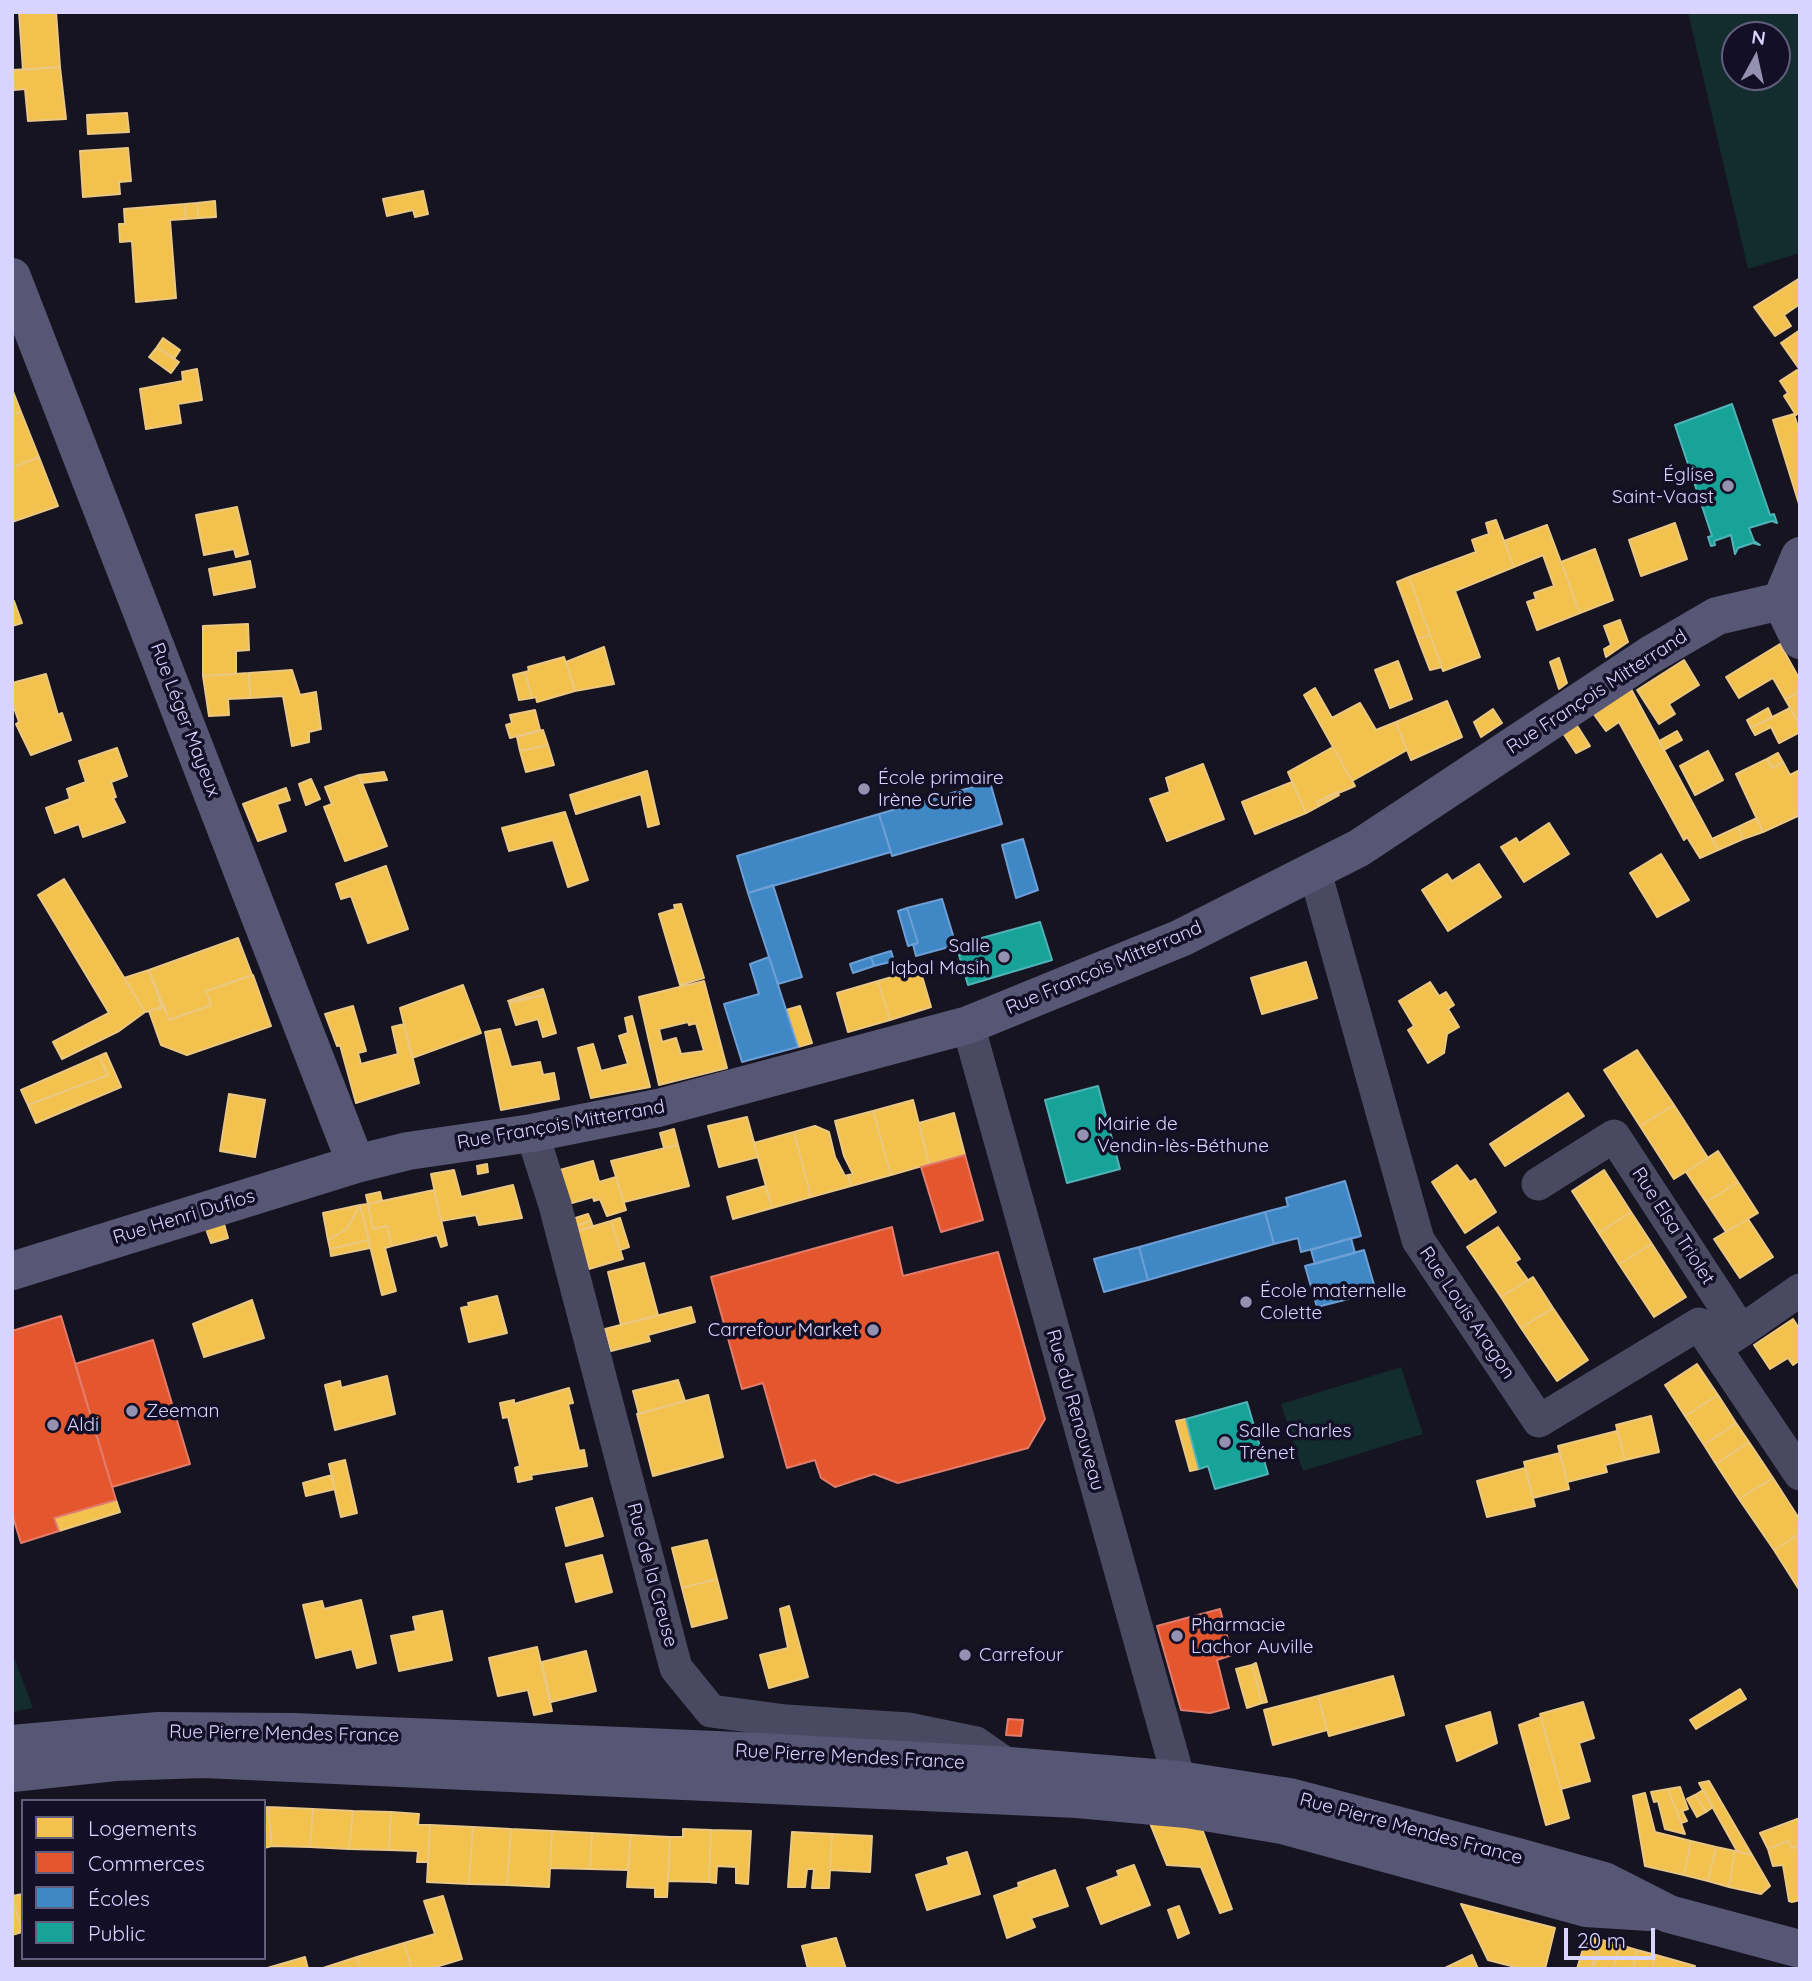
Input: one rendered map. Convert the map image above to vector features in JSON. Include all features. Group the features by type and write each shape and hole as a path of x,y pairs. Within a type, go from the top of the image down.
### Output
{"main road":[{"name":"Rue Léger Mayeux","path":"12,277 356,1164"},
{"path":"1800,556 1781,601 1800,640"},
{"name":"Rue François Mitterrand","path":"356,1164 408,1151 532,1133 723,1093 968,1025 1181,938 1315,872 1359,848 1650,655 1717,616 1781,601"},
{"name":"Rue Henri Duflos","path":"12,1270 356,1164"},
{"name":"Rue Pierre Mendes France","path":"12,1744 100,1735 218,1730 748,1752 1009,1766 1183,1794"},
{"name":"Rue Pierre Mendes France","path":"12,1773 115,1762 230,1760 1077,1799 1183,1794 1289,1797 1604,1881 1669,1914 1800,1949"}],"street":[{"name":"Rue Louis Aragon","path":"1315,872 1418,1240 1539,1421 1699,1324 1728,1339 1800,1474"},
{"name":"Rue du Renouveau","path":"968,1025 1183,1794"},
{"name":"Rue de la Creuse","path":"532,1133 555,1205 676,1668 710,1711 786,1721 908,1728 976,1743 1009,1766"},
{"name":"Rue Elsa Triolet","path":"1538,1184 1614,1136 1728,1339"},
{"path":"1728,1339 1800,1290"}],"green space":[{"path":"1688,12 1800,12 1800,253 1748,269"},
{"path":"1401,1367 1423,1434 1303,1471 1281,1404"},
{"path":"12,1652 33,1708 12,1712"}],"building: Logements":[{"path":"19,12 56,12 60,67 23,70"},
{"path":"60,67 66,119 28,121 25,89 14,90 13,70"},
{"path":"127,113 129,132 88,134 87,115"},
{"path":"128,148 131,181 119,182 120,194 83,197 80,151"},
{"path":"423,191 428,214 415,217 413,210 387,216 383,199"},
{"path":"215,201 216,217 199,218 197,203"},
{"path":"197,203 199,218 186,219 185,204"},
{"path":"185,204 186,219 170,220 176,298 136,302 132,241 120,242 119,224 125,224 124,209"},
{"path":"1800,278 1800,304 1784,315 1791,326 1775,336 1754,307"},
{"path":"1800,330 1800,370 1781,343"},
{"path":"163,338 180,350 174,359 157,347"},
{"path":"157,347 179,362 171,373 149,357"},
{"path":"197,369 202,400 178,404 181,423 146,429 140,389 183,381 182,372"},
{"path":"1797,370 1800,373 1800,412 1796,415 1784,396 1788,393 1780,381"},
{"path":"12,389 21,412 12,415"},
{"path":"21,412 39,457 12,468 12,415"},
{"path":"1794,414 1800,434 1799,504 1773,420"},
{"path":"39,457 58,506 12,522 12,468"},
{"path":"237,507 248,554 236,557 234,549 204,555 196,515"},
{"path":"1496,520 1514,567 1455,591 1480,657 1443,671 1409,577 1476,552 1472,540 1489,534 1486,523"},
{"path":"1675,523 1687,559 1641,576 1629,540"},
{"path":"1547,525 1580,613 1537,630 1527,602 1536,599 1534,593 1554,586 1543,555 1514,567 1504,541"},
{"path":"1595,549 1613,600 1580,613 1561,562"},
{"path":"250,561 255,587 214,595 209,569"},
{"path":"1409,577 1430,635 1418,639 1397,582"},
{"path":"14,601 22,623 12,626 12,602"},
{"path":"1620,620 1628,642 1606,657 1604,649 1611,645 1604,626"},
{"path":"248,624 249,650 236,651 236,674 203,676 203,626"},
{"path":"1430,635 1442,667 1430,670 1418,639"},
{"path":"1780,644 1800,680 1800,692 1785,699 1773,678 1739,698 1726,677"},
{"path":"604,647 614,684 575,691 566,662"},
{"path":"564,657 575,691 537,702 536,697 532,698 525,672 529,671 528,667"},
{"path":"1559,658 1567,683 1559,689 1550,662"},
{"path":"1684,660 1699,685 1669,704 1675,714 1659,724 1637,690"},
{"path":"1398,661 1412,699 1390,708 1375,670"},
{"path":"292,670 300,695 316,692 321,729 309,732 309,742 292,746 283,696 250,698 249,673"},
{"path":"525,672 532,698 519,700 513,675"},
{"path":"249,673 250,698 228,699 229,715 209,716 203,676"},
{"path":"46,674 58,715 62,713 71,740 31,755 16,724 19,722 12,702 12,683"},
{"path":"1315,688 1332,718 1360,703 1376,730 1396,722 1407,750 1352,781 1304,695"},
{"path":"1631,689 1718,850 1700,858 1687,837 1684,840 1619,722 1606,731 1593,713"},
{"path":"1800,692 1800,725 1785,699"},
{"path":"1447,701 1462,737 1411,760 1396,722"},
{"path":"1768,708 1772,717 1751,728 1747,720"},
{"path":"1790,708 1800,725 1800,732 1779,743 1771,727 1755,735 1751,728"},
{"path":"1493,709 1502,723 1481,737 1474,722"},
{"path":"535,710 540,730 510,738 506,725 512,723 510,715"},
{"path":"1576,724 1590,746 1576,753 1563,733"},
{"path":"543,730 548,745 520,751 517,737"},
{"path":"1677,731 1682,740 1664,750 1659,741"},
{"path":"548,745 554,765 526,772 520,751"},
{"path":"1333,747 1355,786 1317,802 1319,806 1306,813 1288,772"},
{"path":"117,748 127,776 111,782 116,797 113,798 125,822 83,837 79,824 55,833 46,808 70,799 67,789 86,782 79,761"},
{"path":"1708,751 1723,780 1695,795 1680,766"},
{"path":"1778,753 1783,762 1772,768 1767,759"},
{"path":"1767,759 1772,768 1783,762 1790,775 1800,770 1800,815 1763,832 1736,774"},
{"path":"1203,764 1224,819 1167,841 1150,799 1170,792 1166,778"},
{"path":"647,771 659,824 648,827 641,794 576,814 570,795"},
{"path":"384,772 387,780 362,783 359,775"},
{"path":"359,775 387,846 345,861 324,807 332,804 325,787"},
{"path":"311,779 320,799 306,805 299,784"},
{"path":"1292,782 1306,813 1255,834 1242,802"},
{"path":"286,788 290,800 277,804 286,831 258,841 243,804"},
{"path":"1337,792 1339,795 1319,806 1317,802"},
{"path":"565,812 588,880 568,887 553,840 509,851 502,828"},
{"path":"1757,818 1763,832 1743,839 1738,827"},
{"path":"1549,823 1569,854 1524,882 1501,847 1516,838 1519,843"},
{"path":"1738,827 1743,839 1718,850 1712,839"},
{"path":"1661,854 1689,900 1657,917 1630,873"},
{"path":"1479,864 1501,897 1448,931 1422,890 1447,874 1452,881"},
{"path":"386,866 408,929 368,943 351,896 341,899 336,884"},
{"path":"64,879 145,1012 119,1031 62,1059 53,1042 109,1013 38,895"},
{"path":"681,904 704,978 680,985 659,914"},
{"path":"238,938 252,975 206,991 211,1005 169,1020 149,970"},
{"path":"1306,962 1317,998 1262,1014 1251,978"},
{"path":"920,969 931,1007 890,1020 878,981"},
{"path":"149,970 162,1008 145,1012 124,978"},
{"path":"253,975 271,1026 187,1055 161,1045 149,1011 164,1006 169,1020 211,1005 206,991"},
{"path":"704,981 727,1068 659,1085 639,997","holes":["688,1022 689,1025 696,1023 704,1051 681,1054 676,1038 662,1042 659,1029"]},
{"path":"878,981 890,1020 848,1032 837,993"},
{"path":"1430,982 1439,996 1446,992 1454,1005 1448,1009 1459,1027 1447,1034 1444,1053 1428,1063 1408,1030 1414,1026 1399,1001"},
{"path":"463,985 481,1033 412,1058 400,1008"},
{"path":"543,989 545,995 508,1001"},
{"path":"545,995 556,1033 543,1037 538,1019 516,1025 509,1003"},
{"path":"353,1006 366,1051 358,1053 361,1064 398,1054 392,1027 404,1024 419,1083 356,1103 340,1045 337,1046 325,1014"},
{"path":"800,1006 812,1043 798,1047 786,1010"},
{"path":"632,1016 650,1087 591,1098 578,1048 593,1044 601,1071 628,1064 619,1036 628,1033 625,1018"},
{"path":"500,1029 511,1067 540,1062 543,1075 554,1073 559,1099 501,1110 485,1032"},
{"path":"1637,1050 1674,1105 1640,1126 1604,1070"},
{"path":"106,1053 121,1087 36,1123 28,1105 108,1075 99,1056"},
{"path":"99,1056 108,1075 28,1105 21,1090"},
{"path":"1568,1093 1584,1116 1505,1166 1490,1144"},
{"path":"229,1094 265,1100 255,1157 220,1151"},
{"path":"913,1100 929,1164 891,1175 873,1111"},
{"path":"1674,1105 1708,1158 1674,1179 1640,1126"},
{"path":"873,1111 891,1175 851,1186 848,1175 853,1174 844,1156 835,1121"},
{"path":"954,1113 965,1155 929,1164 919,1123"},
{"path":"747,1117 758,1157 719,1167 708,1126"},
{"path":"815,1126 829,1132 835,1157 845,1176 848,1175 851,1186 811,1197 794,1132"},
{"path":"674,1129 678,1145 664,1148 660,1133"},
{"path":"794,1132 811,1197 772,1208 754,1143"},
{"path":"678,1145 689,1186 624,1202 611,1161"},
{"path":"1718,1151 1738,1182 1706,1202 1686,1172"},
{"path":"593,1161 599,1182 616,1177 626,1210 607,1216 600,1199 594,1201 593,1197 565,1205 556,1171"},
{"path":"487,1164 488,1172 478,1174 477,1166"},
{"path":"1457,1165 1470,1182 1475,1179 1496,1212 1465,1233 1432,1182"},
{"path":"454,1170 461,1197 513,1185 522,1218 479,1225 476,1215 441,1221 431,1174"},
{"path":"1604,1170 1631,1212 1599,1233 1572,1191"},
{"path":"1738,1182 1758,1213 1726,1232 1706,1202"},
{"path":"765,1186 772,1208 733,1219 727,1197"},
{"path":"434,1190 447,1245 441,1247 437,1235 392,1246 387,1226 373,1229 368,1204"},
{"path":"380,1192 382,1201 368,1204 366,1195"},
{"path":"368,1204 373,1229 387,1226 392,1246 385,1248 396,1291 382,1295 360,1205"},
{"path":"360,1205 347,1229 328,1240 323,1213"},
{"path":"360,1205 369,1240 330,1249 328,1240 347,1229"},
{"path":"1631,1212 1652,1244 1619,1264 1599,1233"},
{"path":"588,1214 591,1221 571,1227 569,1220"},
{"path":"620,1218 629,1247 620,1250 611,1221"},
{"path":"1748,1219 1773,1257 1740,1278 1714,1239"},
{"path":"591,1221 593,1227 577,1231 576,1226"},
{"path":"611,1221 623,1259 589,1269 577,1231"},
{"path":"224,1224 228,1238 211,1243 206,1229"},
{"path":"1498,1227 1520,1259 1515,1262 1528,1280 1501,1297 1467,1247"},
{"path":"369,1240 370,1248 331,1256 330,1249"},
{"path":"1652,1244 1686,1297 1654,1317 1619,1264"},
{"path":"644,1263 658,1315 621,1325 608,1272"},
{"path":"1533,1277 1553,1308 1521,1328 1501,1297"},
{"path":"497,1296 507,1333 469,1342 461,1308 469,1306 468,1303"},
{"path":"252,1300 264,1338 204,1357 193,1324"},
{"path":"691,1307 695,1322 648,1335 650,1341 611,1351 605,1329"},
{"path":"1553,1308 1588,1360 1557,1381 1521,1328"},
{"path":"1793,1319 1800,1330 1800,1360 1793,1365 1788,1358 1770,1369 1754,1345"},
{"path":"1697,1364 1718,1395 1685,1416 1665,1385"},
{"path":"387,1376 395,1414 335,1430 325,1385 340,1381 341,1388"},
{"path":"678,1380 685,1401 639,1414 633,1391"},
{"path":"569,1388 573,1403 568,1404 579,1451 584,1450 587,1466 531,1475 532,1479 518,1482 515,1468 520,1466 508,1417 503,1418 500,1403 514,1400 514,1404"},
{"path":"708,1395 723,1457 653,1476 637,1414"},
{"path":"1718,1395 1736,1423 1704,1445 1685,1416"},
{"path":"1651,1416 1659,1452 1625,1460 1616,1425"},
{"path":"1186,1419 1199,1469 1190,1471 1176,1421"},
{"path":"1736,1423 1749,1442 1716,1464 1704,1445"},
{"path":"1617,1431 1625,1460 1605,1465 1607,1472 1567,1482 1558,1446"},
{"path":"1749,1442 1773,1478 1739,1499 1716,1464"},
{"path":"1560,1453 1569,1489 1533,1498 1524,1462"},
{"path":"345,1460 357,1513 341,1517 329,1464"},
{"path":"1525,1468 1535,1506 1487,1517 1477,1481"},
{"path":"332,1475 335,1489 306,1496 303,1483"},
{"path":"1773,1478 1800,1520 1800,1534 1774,1550 1739,1499"},
{"path":"592,1498 603,1536 566,1546 556,1508"},
{"path":"116,1500 120,1512 59,1531 54,1518"},
{"path":"1800,1534 1800,1591 1774,1550"},
{"path":"707,1540 717,1579 682,1588 672,1548"},
{"path":"602,1555 612,1592 576,1602 566,1564"},
{"path":"717,1579 727,1618 692,1627 682,1588"},
{"path":"361,1600 376,1663 357,1668 352,1649 316,1658 303,1605 322,1601 324,1609"},
{"path":"789,1606 808,1677 769,1688 760,1655 788,1648 780,1609"},
{"path":"442,1611 452,1660 399,1671 391,1636 416,1631 413,1617"},
{"path":"537,1647 552,1711 534,1715 528,1690 498,1696 489,1658"},
{"path":"586,1651 596,1691 551,1702 542,1662"},
{"path":"1256,1663 1267,1702 1262,1703 1252,1665"},
{"path":"1252,1665 1262,1703 1247,1708 1236,1669"},
{"path":"1393,1676 1404,1715 1329,1736 1318,1696"},
{"path":"1740,1689 1746,1699 1696,1729 1690,1720"},
{"path":"1318,1696 1327,1730 1273,1745 1264,1710"},
{"path":"1583,1702 1594,1738 1579,1743 1590,1781 1561,1789 1540,1714"},
{"path":"1490,1712 1497,1743 1457,1761 1446,1726"},
{"path":"1541,1717 1569,1818 1546,1825 1519,1725"},
{"path":"1709,1781 1752,1855 1737,1851 1699,1783"},
{"path":"1680,1787 1688,1809 1682,1811 1687,1821 1681,1823 1668,1789"},
{"path":"1668,1789 1685,1834 1665,1829 1658,1801 1654,1802 1651,1792"},
{"path":"1703,1790 1713,1807 1706,1812 1695,1795"},
{"path":"1645,1793 1655,1832 1691,1841 1684,1875 1645,1866 1633,1796"},
{"path":"1695,1795 1706,1812 1697,1817 1687,1799"},
{"path":"268,1807 313,1809 310,1847 272,1846"},
{"path":"266,1808 272,1846 266,1848"},
{"path":"313,1809 353,1811 349,1849 310,1847"},
{"path":"353,1811 391,1812 389,1850 349,1849"},
{"path":"391,1812 419,1814 418,1825 430,1825 428,1862 417,1862 418,1851 389,1850"},
{"path":"1800,1818 1800,1845 1792,1848 1788,1841 1768,1849 1760,1833"},
{"path":"1150,1823 1201,1826 1232,1909 1220,1913 1201,1867 1167,1865"},
{"path":"430,1825 473,1827 469,1884 427,1882"},
{"path":"473,1827 511,1829 507,1885 469,1884"},
{"path":"511,1829 552,1831 549,1887 507,1885"},
{"path":"683,1829 711,1830 709,1882 668,1881 670,1837 683,1837"},
{"path":"711,1830 751,1831 748,1884 736,1883 736,1867 717,1866 716,1883 709,1882"},
{"path":"552,1831 592,1833 590,1869 550,1868"},
{"path":"792,1832 832,1834 829,1888 812,1888 814,1869 807,1869 805,1887 788,1887"},
{"path":"592,1833 631,1835 628,1870 590,1869"},
{"path":"832,1834 872,1836 870,1872 830,1870"},
{"path":"631,1835 670,1837 667,1897 655,1897 655,1888 627,1887"},
{"path":"1691,1841 1716,1847 1708,1881 1684,1875"},
{"path":"1788,1841 1792,1848 1800,1845 1800,1900 1792,1902 1789,1901 1783,1865 1773,1866 1768,1849"},
{"path":"1716,1847 1735,1851 1729,1887 1708,1881"},
{"path":"1735,1851 1752,1855 1770,1886 1761,1894 1729,1887"},
{"path":"967,1852 980,1894 927,1910 916,1875 949,1865 947,1858"},
{"path":"1134,1865 1150,1905 1101,1924 1087,1888 1119,1876 1117,1871"},
{"path":"1055,1870 1068,1906 1031,1918 1035,1927 1007,1938 994,1896 1019,1887 1018,1883"},
{"path":"21,1894 21,1928 12,1896"},
{"path":"443,1896 462,1959 429,1969 412,1969 404,1943 435,1934 424,1901"},
{"path":"12,1897 21,1932 12,1935"},
{"path":"1461,1904 1555,1928 1545,1969 1523,1969 1488,1960"},
{"path":"1179,1906 1189,1933 1178,1938 1168,1910"},
{"path":"1587,1935 1600,1939 1591,1969 1577,1969"},
{"path":"836,1938 846,1969 808,1969 802,1946"},
{"path":"1602,1940 1620,1945 1613,1969 1593,1969"},
{"path":"404,1943 412,1969 360,1969 357,1957"},
{"path":"1620,1945 1637,1950 1633,1969 1613,1969"},
{"path":"1637,1950 1656,1955 1652,1969 1633,1969"},
{"path":"1472,1955 1478,1969 1443,1969"},
{"path":"1656,1955 1695,1966 1694,1969 1652,1969"},
{"path":"305,1957 308,1969 264,1969"},
{"path":"357,1957 360,1969 320,1969"}],"building: Commerces":[{"path":"965,1155 983,1220 941,1232 921,1167"},
{"name":"Carrefour Market","path":"892,1227 903,1276 998,1252 1045,1419 1028,1448 898,1483 874,1474 835,1487 821,1478 815,1460 787,1468 763,1383 742,1389 711,1277"},
{"name":"Aldi","path":"61,1316 116,1500 54,1518 59,1531 21,1543 12,1514 12,1331"},
{"name":"Zeeman","path":"153,1340 190,1464 112,1487 75,1364"},
{"path":"1220,1609 1232,1655 1217,1660 1229,1708 1210,1713 1181,1710 1157,1626"},
{"path":"1008,1719 1023,1720 1021,1736 1006,1735"}],"building: Écoles":[{"path":"990,782 1002,824 892,856 879,814"},
{"path":"879,814 891,852 748,893 737,856"},
{"path":"1023,839 1038,890 1016,898 1002,845"},
{"path":"773,885 802,977 778,984 748,893"},
{"path":"942,899 956,945 916,956 913,944 918,943 907,908"},
{"path":"907,908 918,943 908,946 898,911"},
{"path":"891,951 894,961 874,966 871,957"},
{"path":"769,957 798,1047 742,1062 724,1004 759,994 750,964"},
{"path":"871,957 874,966 853,973 850,964"},
{"path":"1345,1181 1361,1236 1301,1252 1298,1238 1274,1244 1265,1212 1288,1206 1286,1198"},
{"path":"1265,1212 1274,1244 1148,1280 1139,1247"},
{"path":"1351,1238 1355,1253 1315,1264 1311,1250"},
{"path":"1139,1247 1148,1280 1104,1292 1094,1259"},
{"path":"1364,1250 1376,1292 1317,1307 1305,1266"}],"building: Public":[{"name":"Église Saint-Vaast","path":"1732,404 1770,515 1774,514 1777,523 1772,521 1749,528 1754,541 1760,545 1753,543 1738,548 1735,554 1731,535 1714,541 1715,545 1711,546 1708,537 1712,536 1675,425"},
{"path":"1040,922 1052,960 968,985 956,945"},
{"name":"Mairie de Vendin-lès-Béthune","path":"1098,1086 1120,1169 1067,1183 1045,1100"},
{"name":"Salle Charles Trénet","path":"1247,1402 1268,1474 1215,1489 1208,1466 1199,1469 1186,1419"}],"place":[{"name":"Église Saint-Vaast","path":"1728,486"},
{"name":"École primaire Irène Curie","path":"864,789"},
{"name":"Salle Iqbal Masih","path":"1004,957"},
{"name":"Mairie de Vendin-lès-Béthune","path":"1083,1135"},
{"name":"École maternelle Colette","path":"1246,1302"},
{"name":"Carrefour Market","path":"873,1330"},
{"name":"Zeeman","path":"132,1411"},
{"name":"Aldi","path":"53,1425"},
{"name":"Salle Charles Trénet","path":"1225,1442"},
{"name":"Pharmacie Lachor Auville","path":"1177,1636"},
{"name":"Carrefour","path":"965,1655"}]}
